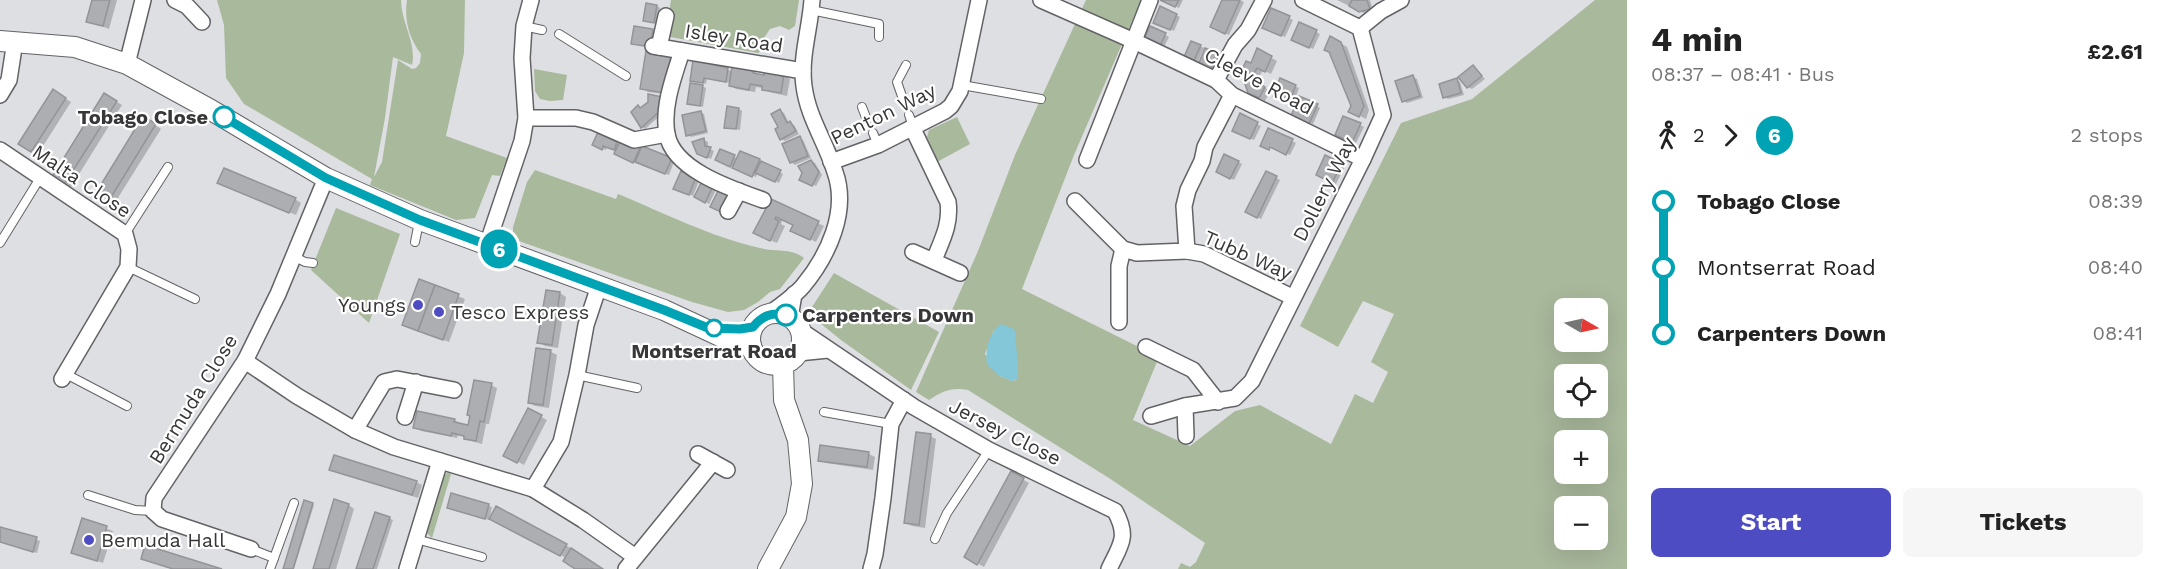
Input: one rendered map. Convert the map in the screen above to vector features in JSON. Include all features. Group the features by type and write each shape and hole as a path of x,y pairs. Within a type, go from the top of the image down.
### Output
{"street":[{"path":"127,64 143,0"},
{"path":"487,245 522,141 526,118 522,58 524,26 531,0"},
{"name":"Penton Way","path":"831,162 875,139 945,111 956,99 962,85 979,0"},
{"name":"Cleeve Road","path":"1041,0 1216,80 1232,95 1363,159"},
{"path":"1087,160 1150,0"},
{"path":"1216,80 1264,0"},
{"path":"1303,0 1360,28 1381,11 1401,0"},
{"path":"185,2 202,22"},
{"path":"812,5 803,71 807,101 819,137 831,162 839,187 840,204 837,222 819,262 803,286 757,329 757,357 781,360 828,350"},
{"name":"Isley Road","path":"666,16 656,47 803,71"},
{"name":"Dollery Way","path":"1151,416 1185,406 1235,398 1252,381 1383,115 1360,28"},
{"path":"0,95 9,80 7,41 75,47 127,64 212,110 326,178 420,220 664,310 708,328 735,343 777,314 795,324"},
{"path":"682,51 670,90 667,134 676,156 694,169 763,200"},
{"name":"Tubb Way","path":"1187,251 1184,206 1188,190 1202,161 1204,147 1232,95"},
{"path":"526,118 576,118 593,122 634,140 667,134"},
{"path":"911,123 948,202 950,215 947,228 934,260"},
{"name":"Malta Close","path":"0,150 125,234 129,249 128,267"},
{"name":"Bermuda Close","path":"153,511 154,498 245,361 278,294 326,178"},
{"path":"728,211 739,191"},
{"path":"1075,201 1123,249 1119,266 1119,322"},
{"name":"Tubb Way","path":"1123,249 1137,253 1187,251 1203,254 1292,297"},
{"path":"913,252 960,273"},
{"path":"64,376 128,267"},
{"path":"533,489 561,442 586,325 599,286"},
{"path":"781,360 802,339 795,324 794,294"},
{"name":"Jersey Close","path":"795,324 828,350 904,400 989,450 1115,512 1123,527 1122,541 1109,569"},
{"path":"1146,347 1193,370 1218,402"},
{"path":"768,569 796,517 802,484 798,440 784,400 781,360"},
{"path":"245,361 297,396 355,430 394,447 533,489 583,520 630,563 713,462"},
{"path":"355,430 384,382 397,379 454,390"},
{"path":"405,417 416,382"},
{"path":"871,569 884,498 891,424 904,400"},
{"path":"1185,406 1186,436"},
{"path":"698,454 727,470"},
{"path":"407,569 440,461"},
{"path":"153,511 162,519 251,549"}],"lane":[{"path":"812,5 879,24 879,37"},
{"path":"524,26 542,30"},
{"path":"559,34 626,76"},
{"path":"903,99 897,82 906,65"},
{"path":"962,85 1041,99"},
{"path":"862,107 867,120"},
{"path":"125,234 168,168"},
{"path":"0,243 40,178"},
{"path":"415,242 420,220"},
{"path":"293,256 313,263"},
{"path":"128,267 195,299"},
{"path":"577,375 637,388"},
{"path":"64,376 127,406"},
{"path":"824,412 891,424"},
{"path":"935,539 947,513 989,450"},
{"path":"88,495 135,510 153,511"},
{"path":"270,569 294,503"},
{"path":"416,539 482,558"},
{"path":"251,549 274,558"}],"green space":[{"path":"217,0 401,0 403,17 411,41 412,65 393,57 374,177 382,162 398,60 412,69 420,63 421,54 413,42 407,22 407,0 465,0 464,53 446,136 507,158 500,176 492,175 475,218 456,220 370,185 372,179 244,104 226,78 224,25"},
{"path":"671,0 799,0 795,26 789,30 780,26 770,29 764,38 766,47 758,53 665,36"},
{"path":"1086,0 1141,0 1074,155 1022,289 1159,357 1133,420 1190,446 1235,411 1260,405 1331,444 1355,394 1373,403 1388,372 1371,362 1394,314 1363,301 1338,347 1300,326 1401,123 1472,99 1595,0 1627,0 1627,569 1178,569 1181,563 1190,567 1196,562 1205,543 1109,478 968,390 947,390 929,400 916,392 978,251 1015,155","holes":["994,330 1017,379 1013,381 1000,376 985,354"]},
{"path":"534,69 567,75 563,100 540,99 535,91"},
{"path":"957,117 970,144 937,162 927,137 929,130"},
{"path":"535,170 616,199 618,194 724,238 760,248 789,251 804,258 780,289 770,292 744,310 728,312 692,302 516,240 513,227 527,182"},
{"path":"336,208 400,234 369,323 311,270"},
{"path":"834,273 939,332 911,390 815,319 812,307"},
{"path":"448,472 451,474 432,538 426,529 437,490"}],"water":[{"path":"1001,324 1014,329 1015,332 1018,367 1017,379 1012,381 1000,376 987,365 988,343"}],"building":[{"path":"92,0 110,0 103,26 86,22"},
{"path":"1160,0 1179,0 1175,7"},
{"path":"1222,0 1240,0 1225,34 1210,27"},
{"path":"1352,0 1367,0 1370,9 1359,12 1349,6"},
{"path":"646,3 657,5 654,23 643,21"},
{"path":"1160,6 1177,14 1170,30 1153,23"},
{"path":"1271,8 1290,16 1281,36 1262,28"},
{"path":"1299,22 1317,30 1309,48 1291,40"},
{"path":"634,26 653,29 650,47 631,44"},
{"path":"1150,26 1166,33 1160,46 1144,39"},
{"path":"1330,36 1341,42 1364,106 1359,117 1348,112 1351,106 1329,52 1324,50"},
{"path":"1191,41 1201,45 1193,63 1183,59"},
{"path":"1205,48 1217,53 1210,70 1198,65"},
{"path":"1257,48 1272,56 1265,72 1257,68 1254,73 1258,83 1265,87 1259,98 1248,93 1241,72 1246,61 1251,63"},
{"path":"646,51 671,56 665,93 640,89"},
{"path":"693,60 728,68 726,82 704,78 703,83 690,81"},
{"path":"1473,65 1482,76 1467,88 1458,77"},
{"path":"732,66 754,70 753,73 764,75 765,70 784,74 781,93 762,90 762,86 750,84 749,90 729,86"},
{"path":"1413,75 1420,96 1402,102 1395,81"},
{"path":"1280,78 1296,85 1289,103 1273,96"},
{"path":"1457,78 1461,93 1443,98 1439,84"},
{"path":"690,83 703,85 700,106 687,104"},
{"path":"53,89 66,98 31,152 18,144"},
{"path":"104,93 117,101 64,185 52,177"},
{"path":"648,94 663,97 661,110 641,128 631,112 638,105 640,108 648,102"},
{"path":"1299,96 1318,104 1309,124 1291,116"},
{"path":"727,106 739,108 736,129 724,128"},
{"path":"780,109 787,123 790,121 796,131 780,140 775,129 778,127 771,114"},
{"path":"701,111 706,131 686,136 682,115"},
{"path":"1240,113 1258,122 1250,139 1232,131"},
{"path":"143,116 156,124 110,199 97,191"},
{"path":"1343,116 1361,123 1352,143 1335,135"},
{"path":"1268,128 1293,139 1286,155 1270,147 1269,150 1260,146"},
{"path":"598,132 617,142 614,150 603,146 602,150 592,145"},
{"path":"800,136 808,156 790,163 782,144"},
{"path":"704,138 705,146 711,147 707,158 697,154 692,142"},
{"path":"620,140 640,148 633,163 614,154"},
{"path":"642,146 672,158 665,174 635,162"},
{"path":"720,149 735,155 730,167 715,160"},
{"path":"740,151 760,159 752,177 732,168"},
{"path":"1224,154 1239,161 1230,179 1216,172"},
{"path":"1325,155 1342,163 1332,183 1316,175"},
{"path":"811,160 819,172 812,186 799,180 802,173 798,166"},
{"path":"761,161 781,170 775,182 755,173"},
{"path":"224,168 296,198 289,213 217,183"},
{"path":"681,171 696,177 689,195 673,189"},
{"path":"1266,171 1277,176 1257,218 1245,212"},
{"path":"702,181 713,186 705,203 694,197"},
{"path":"719,189 729,194 721,212 710,207"},
{"path":"771,199 819,221 810,240 790,231 793,225 776,217 775,219 779,221 770,241 753,233"},
{"name":"Youngs","path":"419,279 435,285 418,331 402,325"},
{"name":"Tesco Express","path":"435,285 459,294 443,340 418,331"},
{"path":"546,290 560,292 552,345 537,343"},
{"path":"536,348 551,350 543,405 528,403"},
{"path":"474,380 492,383 484,422 480,421 476,441 464,439 464,436 452,433 451,436 413,428 417,411 455,419 454,422 468,425 470,416 467,415"},
{"path":"528,408 542,415 517,463 503,456"},
{"path":"916,432 931,434 919,525 904,523"},
{"path":"820,445 869,452 867,467 818,461"},
{"path":"334,455 417,481 412,495 329,470"},
{"path":"1011,471 1024,478 977,565 964,557"},
{"path":"451,493 489,504 485,519 447,508"},
{"path":"334,499 349,504 329,569 313,569"},
{"path":"304,500 313,503 293,569 283,569"},
{"path":"496,506 567,544 560,556 489,519"},
{"path":"375,512 390,517 373,569 356,569"},
{"name":"Bemuda Hall","path":"82,518 107,526 97,561 71,553"},
{"path":"0,527 37,537 33,552 0,542"},
{"path":"145,545 222,569 173,569 141,559"},
{"path":"571,548 603,569 575,569 563,561"}],"bus line":[{"name":"6","path":"224,117 326,178 420,220 708,328 753,327 768,315 786,315"}],"place":[{"name":"Tobago Close","path":"224,117"},
{"name":"Youngs","path":"418,305"},
{"name":"Tesco Express","path":"439,312"},
{"name":"Carpenters Down","path":"786,315"},
{"name":"Montserrat Road","path":"714,328"},
{"name":"Bemuda Hall","path":"89,540"}]}
